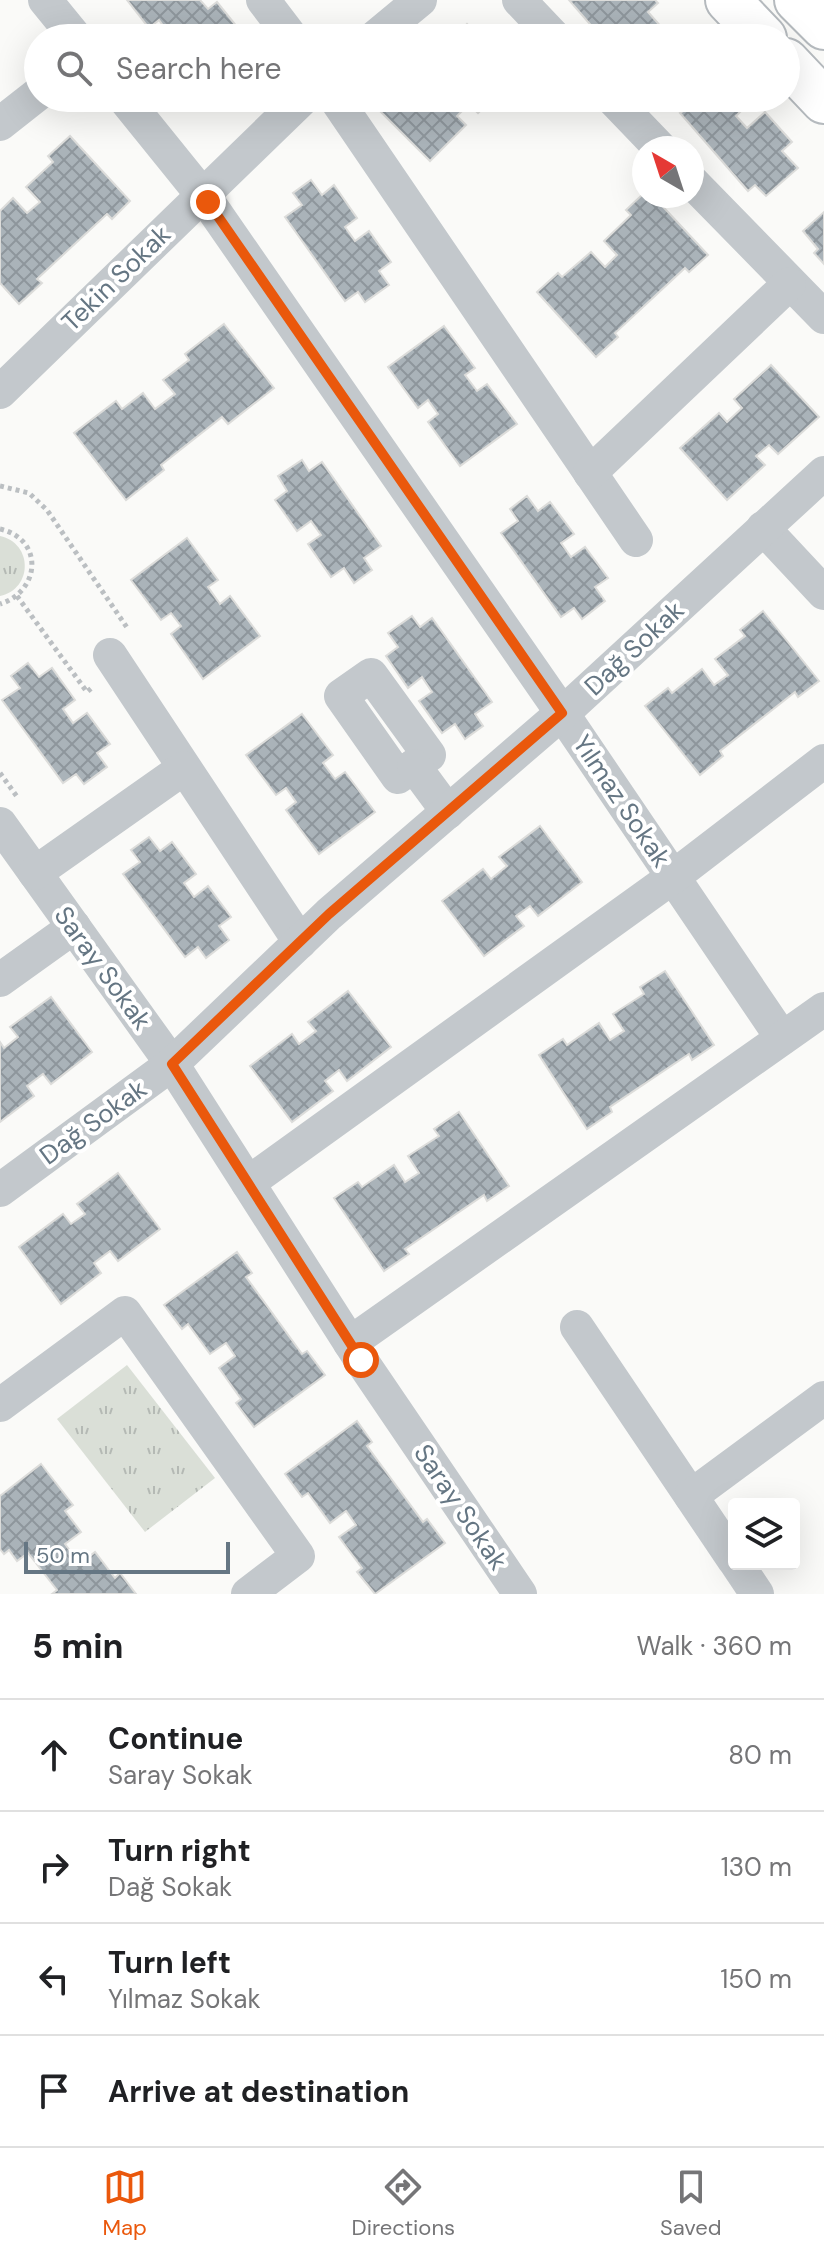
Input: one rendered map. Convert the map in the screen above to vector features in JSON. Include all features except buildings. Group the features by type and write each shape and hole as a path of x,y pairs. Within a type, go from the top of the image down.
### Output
{"main road":[{"path":"728,0 751,24"},
{"path":"797,0 824,27"},
{"path":"800,76 824,101"}],"street":[{"path":"45,0 65,24"},
{"path":"263,0 281,24"},
{"path":"391,24 420,0"},
{"path":"519,0 542,24"},
{"path":"0,124 24,105"},
{"name":"Yılmaz Sokak","path":"135,112 201,194 562,713 782,1038"},
{"name":"Tekin Sokak","path":"0,392 288,112"},
{"path":"345,112 636,540"},
{"path":"625,112 648,136"},
{"path":"704,195 824,317"},
{"path":"590,473 789,284"},
{"name":"Dağ Sokak","path":"0,1190 172,1064 329,914 562,713 824,473"},
{"path":"763,528 824,593"},
{"path":"110,655 300,942"},
{"path":"248,1183 673,877 824,761"},
{"path":"414,766 448,812"},
{"path":"35,873 184,768"},
{"name":"Saray Sokak","path":"13,816 35,873 172,1064 350,1343 520,1594"},
{"path":"0,980 74,927"},
{"path":"350,1343 824,1009"},
{"path":"0,1405 125,1313 298,1556 248,1594"},
{"path":"577,1327 728,1550"},
{"path":"691,1496 824,1398"},
{"path":"741,1570 757,1594"}],"path":[{"path":"0,486 29,493 47,510 134,637 96,665 94,687 87,692 17,596"},
{"path":"0,529 16,535 25,544 31,555 32,568 29,580 17,596 0,604"},
{"path":"0,773 13,816"}],"green space":[{"path":"0,536 19,547 25,566 19,585 0,596"},
{"path":"127,1365 215,1478 145,1532 57,1419"}],"route":[{"path":"208,202 562,713 329,914 172,1064 361,1360"}]}
